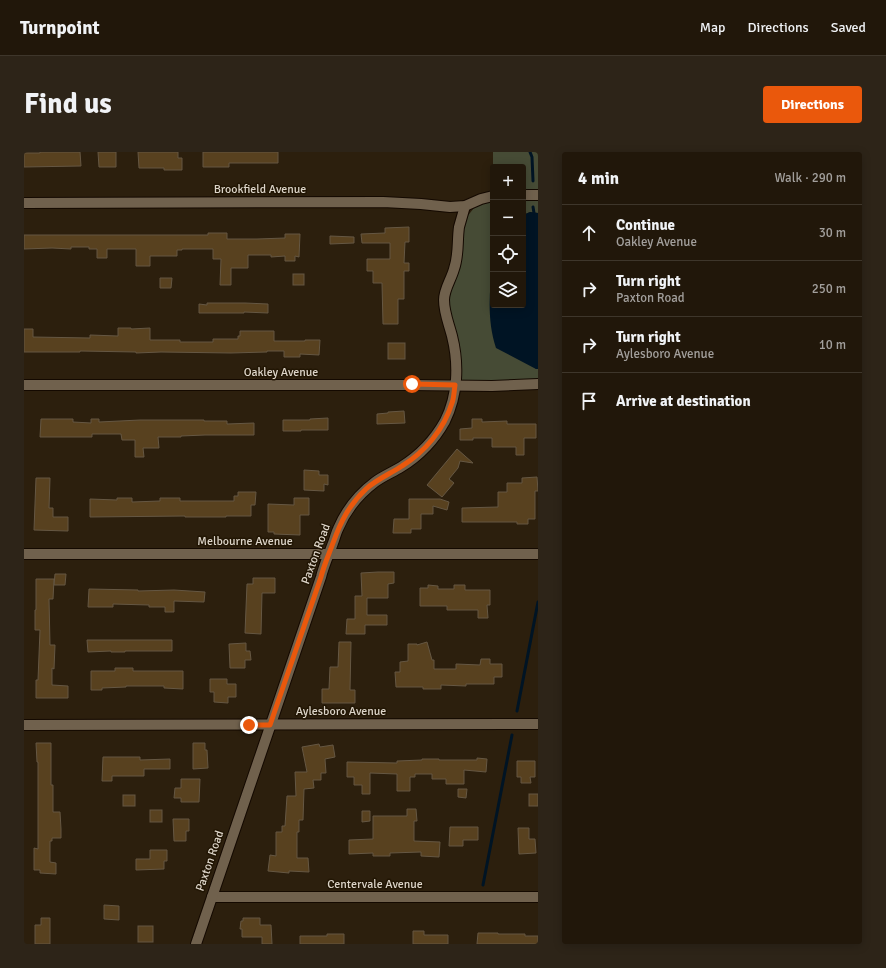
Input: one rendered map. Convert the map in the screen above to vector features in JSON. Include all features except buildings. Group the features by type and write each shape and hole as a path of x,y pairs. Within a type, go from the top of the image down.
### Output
{"street":[{"path":"526,195 538,195"},
{"name":"Brookfield Avenue","path":"24,203 383,202 450,207 465,206 490,197"},
{"name":"Paxton Road","path":"196,944 323,568 339,527 357,498 375,482 401,467 426,447 436,435 452,403 457,372 456,354 444,309 444,298 446,287 454,269 457,254 459,227 465,206"},
{"name":"Oakley Avenue","path":"24,385 492,386 538,384"},
{"name":"Melbourne Avenue","path":"24,554 538,554"},
{"name":"Aylesboro Avenue","path":"24,725 538,724"},
{"name":"Centervale Avenue","path":"212,897 538,897"}],"green space":[{"path":"493,152 538,152 538,213 530,212 526,214 526,164 493,164"},
{"path":"490,197 490,308 536,369 538,369 538,384 455,385 445,309 459,227 481,199"}],"water":[{"path":"530,212 538,213 538,369 496,348 490,317 490,308 526,308 526,214"}],"waterway":[{"path":"530,152 532,157 533,181"},
{"path":"533,207 534,213"},
{"path":"517,711 538,602"},
{"path":"483,885 512,735"}],"route":[{"path":"249,725 270,725 323,568 339,527 349,509 366,489 414,458 426,447 436,435 444,421 452,403 455,385 412,384"}]}
